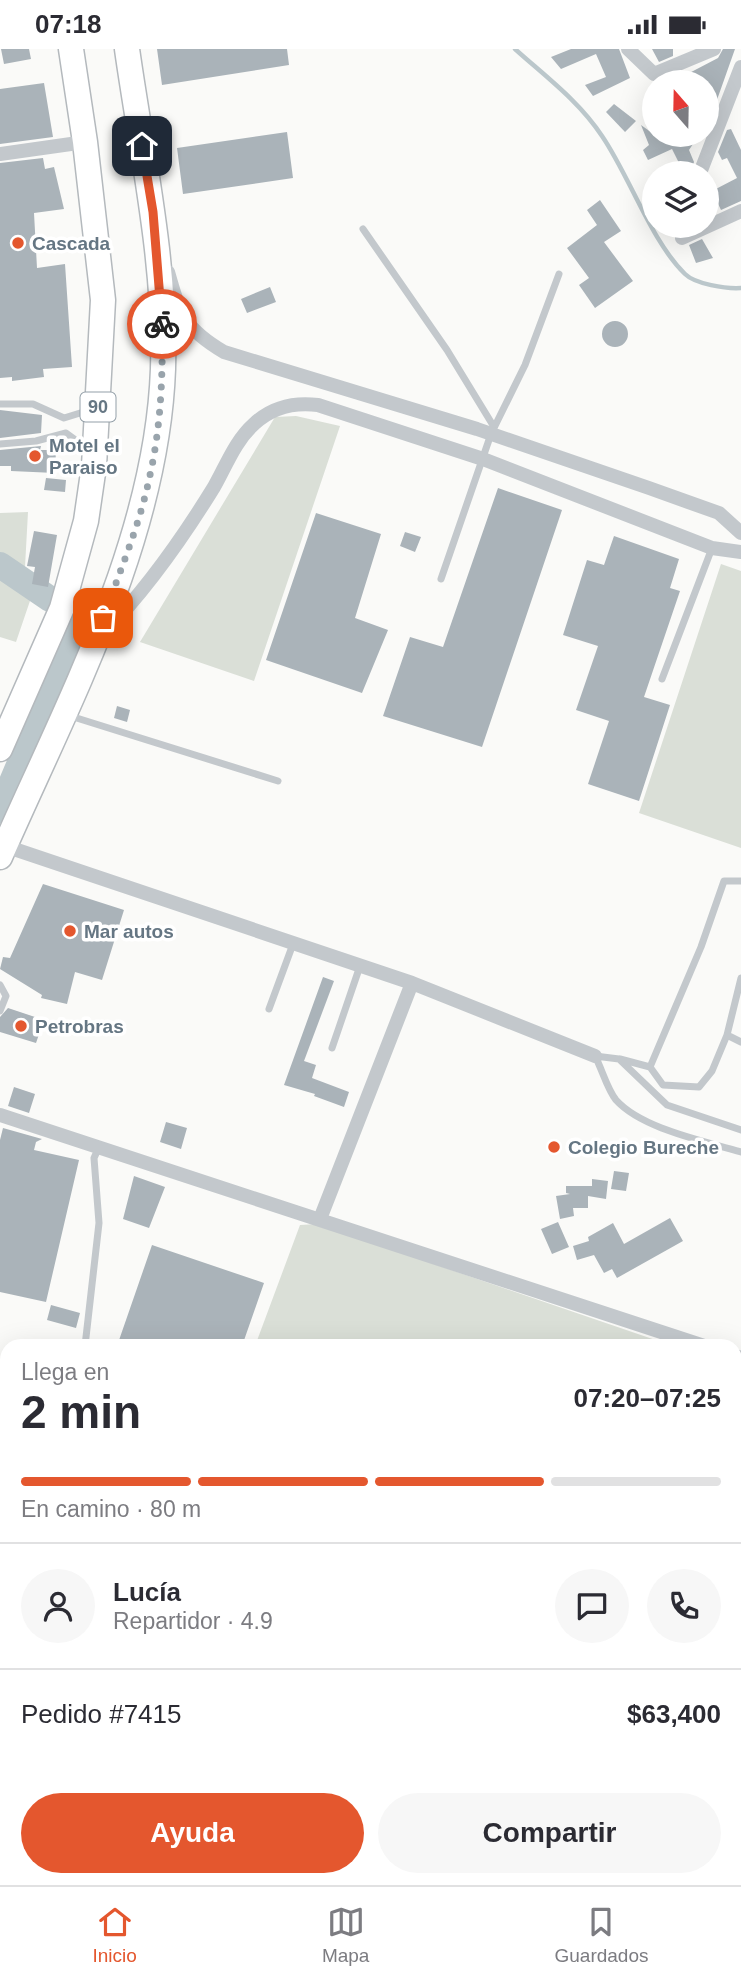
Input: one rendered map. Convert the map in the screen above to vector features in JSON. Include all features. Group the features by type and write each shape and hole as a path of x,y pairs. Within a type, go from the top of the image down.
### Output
{"highway":[{"name":"90","path":"0,749 62,608 86,521 94,465 103,300 85,142 71,49"},
{"path":"2,852 93,645 140,514 157,436 162,355 161,299 153,212 127,49"}],"street":[{"path":"628,49 654,74 705,51"},
{"path":"705,161 741,68"},
{"path":"0,154 85,142"},
{"path":"719,221 741,211"},
{"path":"153,212 179,312 196,336 224,352 493,431 719,513 741,533"},
{"path":"318,405 325,383"},
{"path":"93,645 137,600 213,488 240,439 255,422 285,405 298,403 318,405 483,459 712,548 741,552"},
{"path":"2,852 412,983 595,1056"},
{"path":"320,1219 412,983"},
{"path":"0,1115 683,1339"}],"lane":[{"path":"363,229 447,350 493,431"},
{"path":"441,579 493,431 525,365 559,274"},
{"path":"0,404 33,404 64,418 82,414 99,405"},
{"path":"64,418 66,433 77,441 94,465"},
{"path":"0,444 36,441 66,433"},
{"path":"662,679 712,548"},
{"path":"63,714 278,782"},
{"path":"650,1067 701,947 724,881 741,881"},
{"path":"268,1009 293,943"},
{"path":"332,1048 360,966"},
{"path":"595,1056 650,1067 663,1085 699,1087 712,1071 727,1035 741,978"},
{"path":"0,985 6,996 0,1011"},
{"path":"727,1035 741,1042"},
{"path":"595,1056 614,1098 628,1111 688,1136 741,1152"},
{"path":"619,1059 667,1105 741,1130"},
{"path":"86,1339 99,1223 94,1158 99,1147"}],"shaded area":[{"path":"296,416 340,426 254,681 140,642 275,417"},
{"path":"28,512 25,567 32,595 16,642 0,637 0,513"},
{"path":"721,564 741,571 741,848 639,813"},
{"path":"317,1224 653,1339 258,1339 300,1225"}],"building":[{"path":"1,49 29,49 31,59 4,64"},
{"path":"157,49 287,49 289,65 162,85"},
{"path":"571,49 619,49 630,78 593,96 585,85 606,77 596,54 561,69 551,57"},
{"path":"652,49 673,49 673,56 659,62"},
{"path":"723,49 735,49 719,94 719,70 695,70 718,58"},
{"path":"44,83 53,137 0,144 0,89"},
{"path":"614,104 636,121 625,132 606,112"},
{"path":"731,129 741,150 741,201 721,210 719,187 737,178 727,158 722,160 718,152 727,130"},
{"path":"287,132 293,178 183,194 177,148"},
{"path":"647,147 691,147 689,150 694,161 678,161 672,149 648,160 643,150"},
{"path":"43,158 45,169 54,167 64,209 34,213 37,268 65,264 72,367 43,369 44,377 12,381 12,377 0,378 0,163"},
{"path":"600,200 621,231 604,242 633,281 595,308 579,285 589,278 567,248 597,225 587,210"},
{"path":"702,239 713,258 696,263 689,245"},
{"path":"270,287 276,302 247,313 241,299"},
{"path":"615,321 624,325 628,334 624,343 615,347 606,343 602,334 606,325"},
{"path":"0,410 42,415 41,433 0,438"},
{"path":"41,446 40,450 56,450 55,473 11,471 11,466 0,466 0,450"},
{"path":"46,478 66,480 65,492 44,490"},
{"path":"498,488 562,510 482,747 383,716 410,637 443,647"},
{"path":"316,513 381,534 355,618 388,630 362,693 266,660"},
{"path":"34,531 57,535 48,587 32,584 35,567 27,566"},
{"path":"405,532 421,537 415,552 400,546"},
{"path":"614,536 679,559 670,588 680,591 644,697 670,705 639,801 588,784 609,721 576,710 598,646 563,635 587,560 604,565"},
{"path":"117,706 130,710 127,722 114,718"},
{"name":"Mar autos","path":"43,884 124,910 102,980 75,972 67,1004 41,998 42,995 0,969 3,957 10,958"},
{"path":"323,977 334,981 304,1061 316,1065 312,1078 349,1092 344,1107 314,1096 315,1094 284,1085"},
{"name":"Petrobras","path":"8,1008 44,1020 36,1043 0,1032 0,1017"},
{"path":"14,1087 35,1094 29,1113 8,1106"},
{"path":"166,1122 187,1128 181,1149 160,1142"},
{"path":"3,1128 42,1139 36,1142 34,1150 79,1160 46,1302 0,1292 0,1140"},
{"path":"614,1171 629,1173 626,1191 611,1189"},
{"path":"134,1176 165,1187 149,1228 123,1219"},
{"path":"592,1179 608,1181 606,1199 588,1196 588,1208 573,1208 574,1216 560,1219 556,1196 570,1194 566,1193 566,1186 592,1186"},
{"path":"670,1218 683,1241 617,1278 612,1269 604,1273 594,1255 577,1260 573,1246 589,1241 588,1237 613,1223 624,1244"},
{"path":"558,1222 569,1247 552,1254 541,1229"},
{"path":"152,1245 264,1283 244,1339 119,1339"},
{"path":"51,1305 80,1313 76,1328 47,1320"}],"waterway":[{"path":"515,49 561,89 593,123 612,152 651,227 685,274 696,281 711,285 741,288"},
{"path":"0,565 50,599"},
{"path":"0,810 81,619 74,615"}],"way so far":[{"path":"103,618 140,514 150,475 157,436 163,369 162,324"}],"place":[{"name":"Cascada","path":"18,243"},
{"name":"Motel el Paraiso","path":"35,456"},
{"name":"Mar autos","path":"70,931"},
{"name":"Petrobras","path":"21,1026"},
{"name":"Colegio Bureche","path":"554,1147"}],"route":[{"path":"142,146 153,212 162,324"}]}
